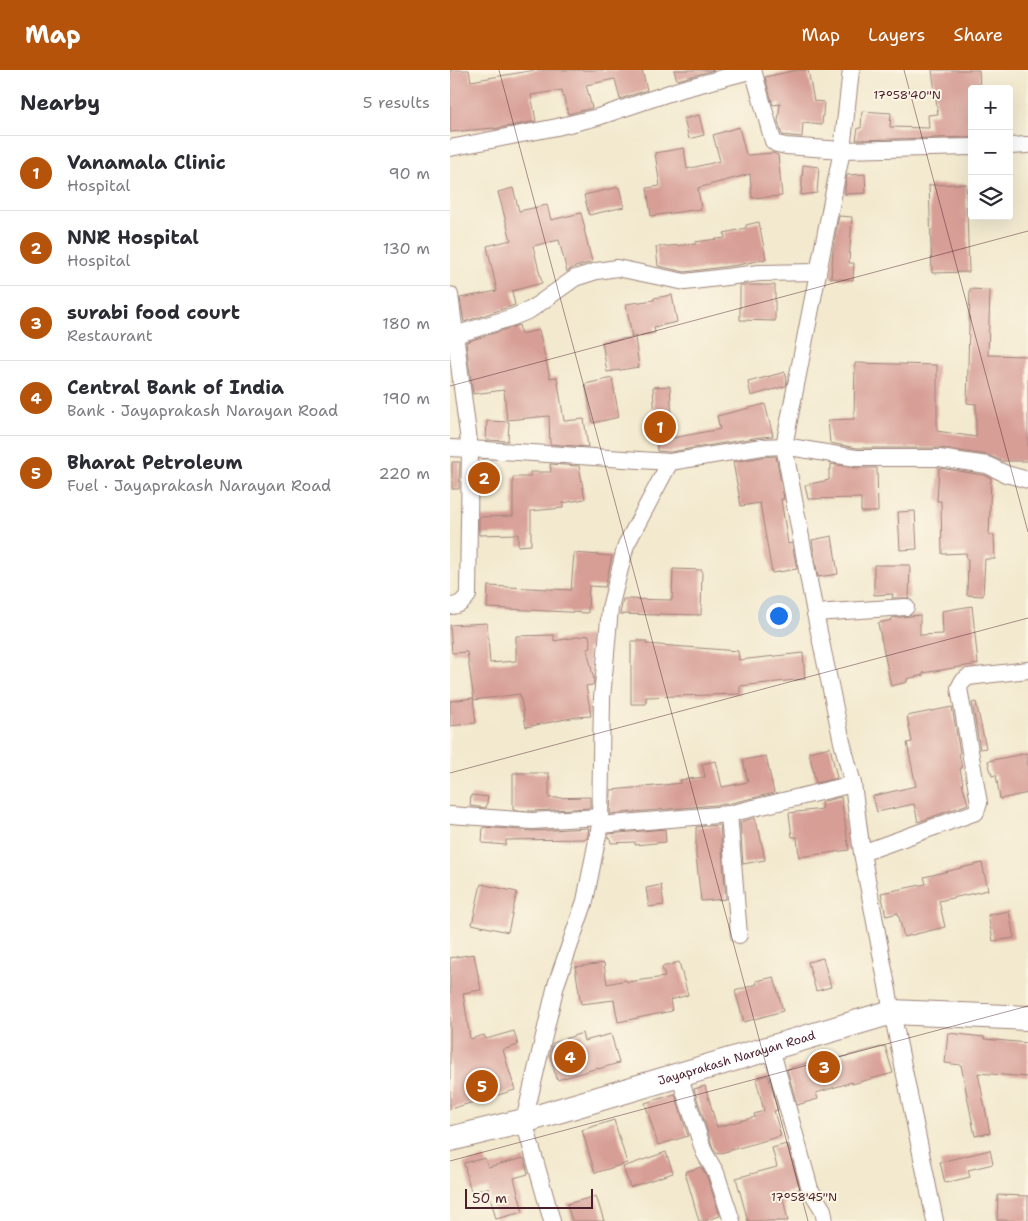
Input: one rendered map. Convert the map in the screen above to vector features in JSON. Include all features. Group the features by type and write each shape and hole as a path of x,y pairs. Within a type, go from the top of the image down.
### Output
{"street":[{"path":"450,148 598,117 678,90 753,70 775,143 786,146 842,150 968,146"},
{"path":"851,70 842,150 784,446 815,612 842,742 853,784 862,853 892,1012 935,1221"},
{"path":"1013,146 1028,145"},
{"path":"455,335 530,310 575,278 597,271 617,268 685,282 759,273 818,272"},
{"path":"450,295 470,449 468,595 463,602 456,606 450,606"},
{"path":"450,448 670,462 762,447 784,446 856,458 939,458 986,465 1006,474 1028,480"},
{"path":"552,1221 524,1120 556,985 585,901 600,821 602,698 610,608 626,545 670,462"},
{"path":"815,612 906,607"},
{"path":"862,853 976,812 978,804 959,688 968,677 1028,670"},
{"path":"450,814 532,821 600,821 729,814 853,784"},
{"path":"729,814 738,935"},
{"name":"Jayaprakash Narayan Road","path":"450,1139 524,1120 892,1012 1028,1018"},
{"path":"771,1048 810,1190 823,1210 825,1221"},
{"path":"679,1075 704,1152 716,1173 732,1221"}],"building":[{"path":"450,70 469,70 471,81 535,70 642,70 647,90 620,99 615,79 586,85 592,108 568,114 562,90 531,95 536,121 494,129 450,132"},
{"path":"674,70 714,70 677,80"},
{"path":"797,70 808,70 814,101 824,102 822,125 803,123 802,137 782,135 778,121 780,104 773,105 765,77"},
{"path":"932,70 979,70 980,85 968,85 968,137 856,140 858,128 861,128 862,111 891,113 890,127 929,128 928,115 938,114"},
{"path":"699,115 704,135 689,139 684,119"},
{"path":"739,127 746,155 773,153 778,155 782,196 752,198 750,174 698,188 701,209 651,216 647,188 660,186 655,153 684,148 687,169 720,161 713,135"},
{"path":"803,165 819,167 817,193 801,195"},
{"path":"865,174 866,193 845,194 847,175"},
{"path":"966,184 969,272 932,273 929,185"},
{"path":"619,187 624,207 589,215 584,195"},
{"path":"513,188 519,211 547,205 551,220 581,213 592,262 572,268 567,272 559,240 533,246 542,283 512,291 515,305 464,322 460,298 497,291 487,246 511,240 498,192"},
{"path":"839,216 852,217 849,263 854,263 853,280 831,278 833,249"},
{"path":"759,222 766,259 685,272 658,266 656,247 696,244 695,242 725,238 724,233 746,228 746,225"},
{"path":"740,285 775,285 775,321 740,320"},
{"path":"970,289 990,290 988,355 1028,356 1028,461 1002,461 988,455 940,448 857,448 830,443 828,420 854,419 855,363 937,365 937,431 976,437 976,404 967,403"},
{"path":"672,295 677,322 654,327 655,333 632,337 626,304"},
{"path":"519,325 521,334 539,330 550,378 557,377 564,421 584,419 588,447 550,444 549,416 507,420 504,390 473,394 466,342"},
{"path":"635,337 639,367 607,372 602,342"},
{"path":"785,372 786,386 751,396 748,382"},
{"path":"612,378 619,417 593,423 585,384"},
{"path":"670,386 673,438 720,429 717,416 765,404 773,436 670,452 657,451 653,387"},
{"path":"487,421 509,422 508,441 486,440"},
{"path":"776,456 784,499 781,499 788,544 792,543 797,569 772,573 760,503 741,506 733,462"},
{"path":"452,462 460,462 459,489 452,489"},
{"path":"550,464 579,466 585,499 563,503 563,508 531,511 531,545 518,546 518,534 479,535 479,517 513,516 513,477 530,477 530,472 551,472"},
{"path":"831,464 855,468 877,468 878,512 861,512 861,498 808,499 805,485 829,480"},
{"path":"939,468 984,475 991,478 989,535 994,535 995,559 985,559 983,596 967,595 968,560 966,553 942,554 941,501 937,501"},
{"path":"915,511 917,549 900,550 898,512"},
{"path":"832,536 838,574 818,577 812,540"},
{"path":"574,553 612,556 605,587 589,586 588,613 487,608 488,586 571,590"},
{"path":"874,565 910,565 909,598 892,598 893,594 874,595"},
{"path":"673,569 702,570 701,615 620,614 623,599 672,600"},
{"path":"972,606 978,664 923,673 923,675 907,679 907,682 891,686 878,623 892,620 892,618 920,615 920,635 943,634 942,611"},
{"path":"487,623 490,663 516,661 516,636 554,635 554,641 589,635 591,648 587,649 594,680 593,685 586,686 591,716 576,717 526,727 520,694 474,700 467,652 452,653 450,625"},
{"path":"631,641 646,641 646,644 738,651 739,660 803,653 805,679 740,686 740,694 646,697 646,704 631,704"},
{"path":"473,698 476,723 450,726 450,701"},
{"path":"976,702 986,748 980,749 972,703"},
{"path":"952,707 962,768 960,769 962,783 968,804 918,822 914,804 877,812 873,796 916,786 907,743 912,742 907,716"},
{"path":"830,747 837,778 816,783 809,752"},
{"path":"1028,753 1028,793 1000,799 996,775 992,776 988,761"},
{"path":"766,756 774,793 727,804 610,814 611,790 681,783 680,780 705,777 702,764 716,761 722,787 748,782 743,760"},
{"path":"513,773 549,773 549,798 590,797 590,808 513,810"},
{"path":"471,795 488,797 486,808 470,806"},
{"path":"841,797 849,850 799,857 797,837 792,837 789,813 822,809 821,802"},
{"path":"755,818 765,860 743,864 740,822"},
{"path":"720,825 726,899 701,901 696,856 696,827"},
{"path":"483,827 532,831 589,828 587,839 506,840 506,845 482,843"},
{"path":"665,829 666,842 635,845 635,842 611,843 610,838 608,838 608,834"},
{"path":"982,863 988,890 939,901 945,927 904,937 898,913 886,916 881,893 926,884 924,877"},
{"path":"481,884 517,892 508,932 472,924"},
{"path":"661,885 664,905 649,907 646,888"},
{"path":"1009,911 1014,938 993,941 988,915"},
{"path":"474,954 481,990 463,993 470,1039 484,1035 486,1039 514,1031 518,1045 503,1050 515,1090 450,1109 450,958"},
{"path":"823,958 831,987 816,991 808,962"},
{"path":"679,962 688,995 670,1000 672,1011 618,1022 614,1000 581,1004 575,967 604,963 607,984 626,980 627,982 665,977 662,967"},
{"path":"774,977 783,1011 744,1022 735,991 757,984 756,981"},
{"path":"582,1033 584,1041 611,1034 619,1063 557,1080 550,1056 553,1043"},
{"path":"948,1033 1028,1043 1028,1077 978,1073 990,1133 975,1136 961,1065 945,1063"},
{"path":"885,1046 893,1073 852,1084 852,1082 816,1093 818,1099 797,1105 787,1069 808,1063 808,1066"},
{"path":"768,1075 778,1110 774,1111 781,1136 717,1154 713,1148 694,1089 705,1086 717,1127 755,1117 754,1114 764,1111 756,1079"},
{"path":"675,1094 688,1136 658,1145 645,1103"},
{"path":"614,1120 627,1163 595,1173 582,1130"},
{"path":"787,1144 800,1189 782,1194 788,1221 748,1221 736,1178 777,1167 772,1148"},
{"path":"990,1150 993,1164 968,1170 970,1177 945,1183 940,1162"},
{"path":"666,1152 673,1173 630,1187 623,1167"},
{"path":"485,1158 488,1167 524,1158 528,1174 514,1178 523,1212 496,1219 488,1188 471,1192 464,1163"},
{"path":"701,1167 707,1177 720,1216 704,1221 699,1221 685,1172"},
{"path":"998,1195 1028,1196 1028,1221 997,1220"},
{"path":"596,1196 604,1221 572,1221 567,1204"}],"place":[{"name":"Vanamala Clinic","path":"660,427"},
{"name":"NNR Hospital","path":"484,478"},
{"name":"Central Bank of India","path":"570,1057"},
{"name":"surabi food court","path":"824,1067"},
{"name":"Bharat Petroleum","path":"482,1086"}]}
